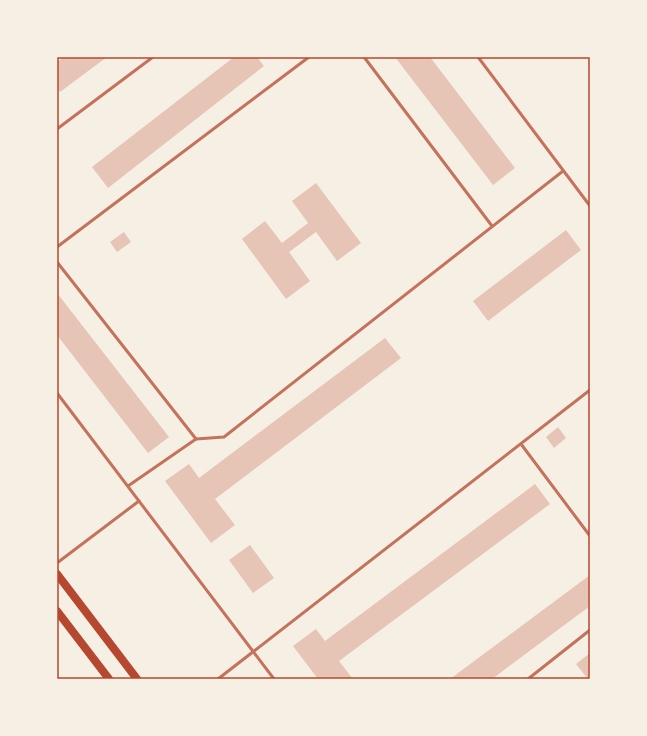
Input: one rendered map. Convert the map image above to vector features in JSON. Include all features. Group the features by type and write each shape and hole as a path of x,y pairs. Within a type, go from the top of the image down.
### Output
{"main road":[{"path":"57,574 137,679"},
{"path":"57,611 109,679"}],"lane":[{"path":"57,129 154,57"},
{"path":"57,247 309,57"},
{"path":"364,57 492,226"},
{"path":"478,57 590,206"},
{"path":"128,486 196,439 224,437 563,171"},
{"path":"57,262 196,439"},
{"path":"218,679 590,390"},
{"path":"57,393 274,679"},
{"path":"521,444 590,536"},
{"path":"57,563 138,501"},
{"path":"528,679 590,630"}],"building":[{"path":"64,57 107,57 60,92 57,87 57,62"},
{"path":"234,57 257,57 264,66 108,188 92,167"},
{"path":"395,57 430,57 515,168 493,185"},
{"path":"316,183 361,243 337,261 316,232 289,252 310,281 286,299 242,239 265,221 282,243 308,223 292,201"},
{"path":"566,230 581,250 488,321 473,301"},
{"path":"124,232 131,242 117,252 110,242"},
{"path":"57,293 169,437 148,453 57,335"},
{"path":"385,338 401,358 215,499 235,525 211,543 165,481 189,464 199,478"},
{"path":"558,427 566,438 554,448 546,437"},
{"path":"535,484 550,504 339,661 353,679 318,679 293,646 316,629 325,641"},
{"path":"250,545 274,578 253,593 229,560"},
{"path":"590,575 590,606 492,679 450,679"},
{"path":"590,653 590,679 588,679 576,664"}]}
